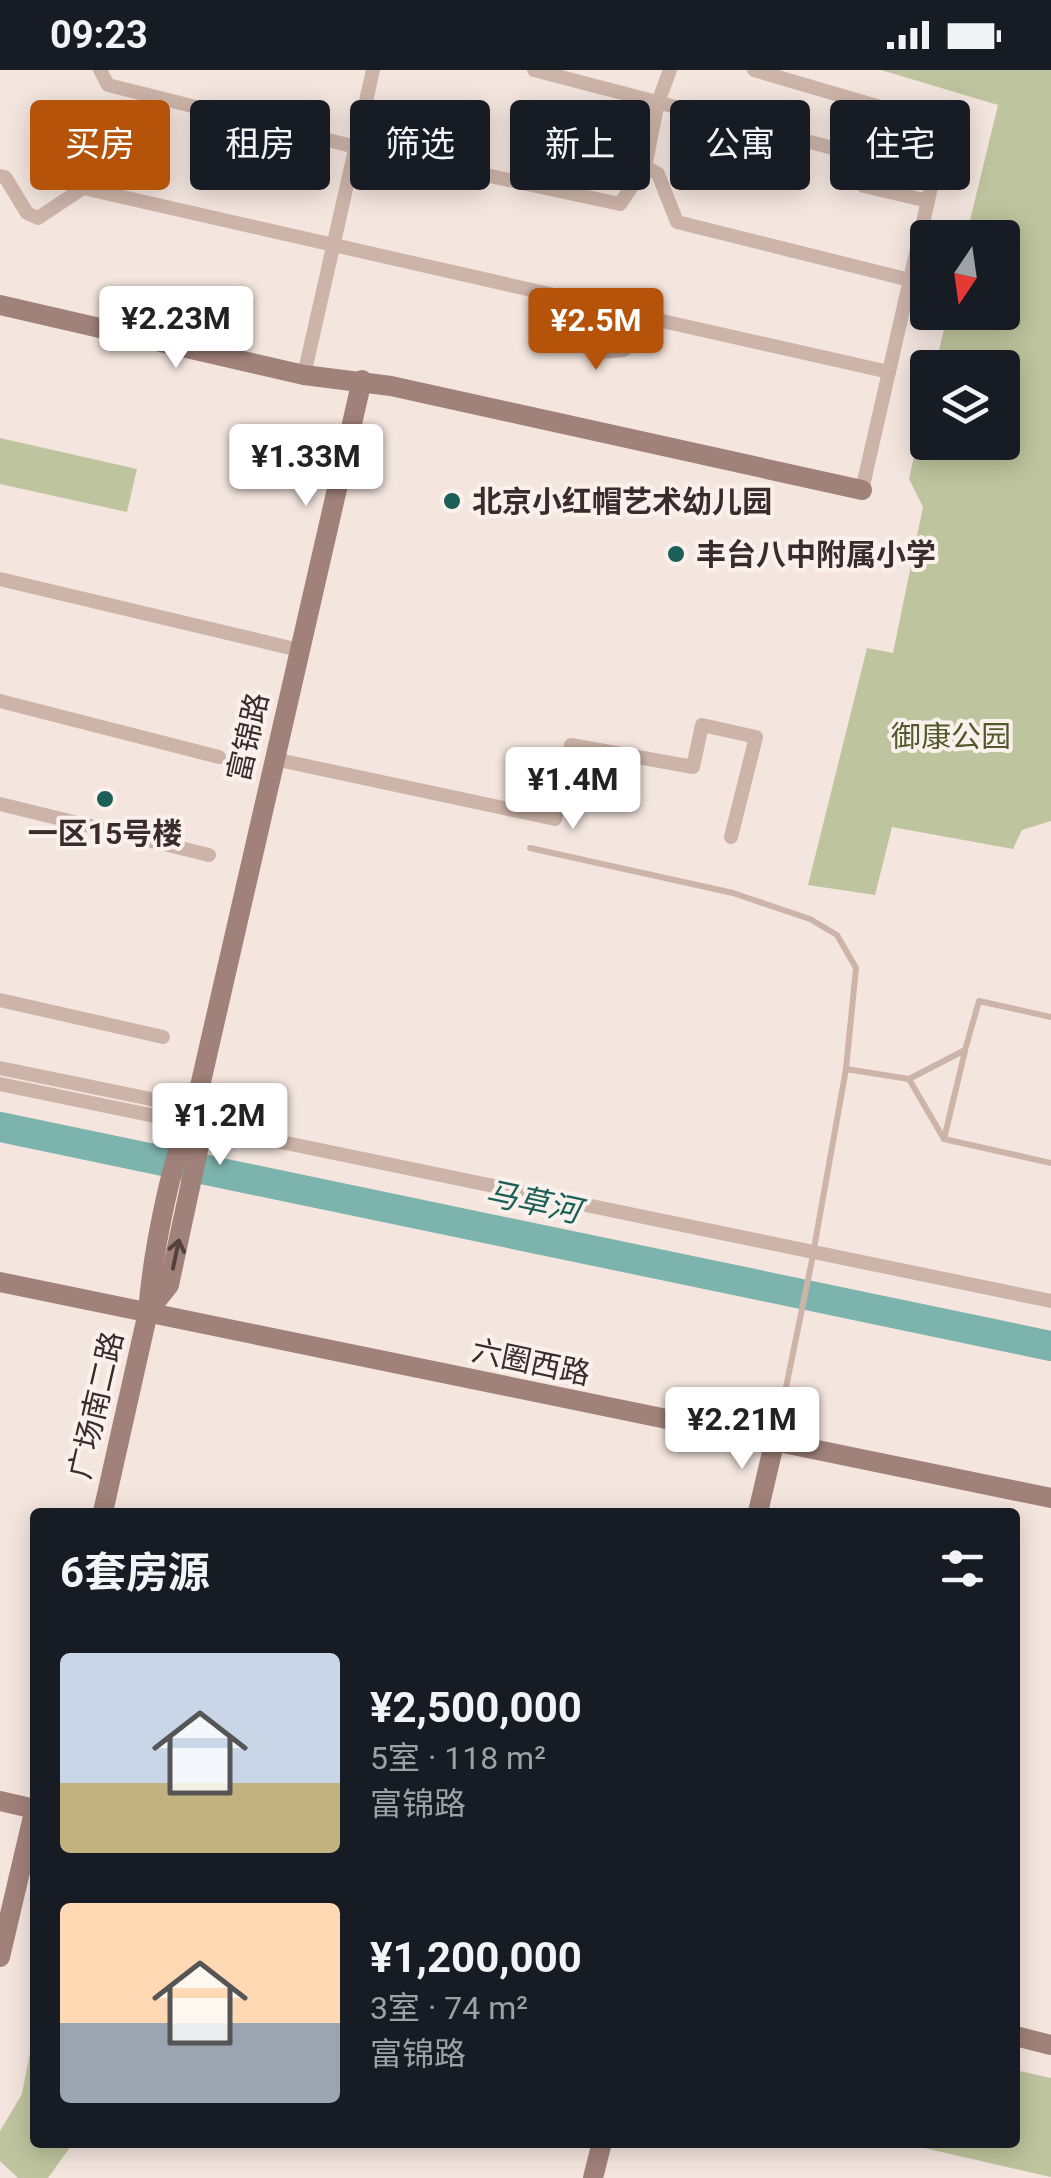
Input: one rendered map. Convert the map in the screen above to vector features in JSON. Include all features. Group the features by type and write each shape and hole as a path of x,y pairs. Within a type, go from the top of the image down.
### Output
{"street":[{"path":"100,70 108,85 350,146"},
{"path":"366,100 372,70"},
{"path":"534,70 860,154 864,186 928,201"},
{"path":"650,142 670,70"},
{"path":"754,70 945,126 924,220"},
{"path":"0,305 304,375 362,380 862,490 910,280 677,222 658,174 650,170"},
{"path":"304,375 350,175"},
{"path":"0,176 6,177 27,213 38,218 82,188 589,304 602,352 624,350 648,318 889,372"},
{"path":"554,190 620,204 629,190"},
{"name":"富锦路","path":"148,1312 150,1280 180,1188 362,380"},
{"path":"0,581 299,650"},
{"path":"0,701 219,757"},
{"path":"274,759 555,820 571,744 693,767 702,725 756,737 731,837"},
{"path":"0,804 209,855"},
{"path":"0,1000 163,1037"},
{"path":"0,1068 193,1125"},
{"path":"0,1084 812,1258 1051,1301"},
{"name":"六圈西路","path":"0,1282 1051,1498"},
{"name":"广场南二路","path":"104,1508 148,1312"},
{"path":"759,1508 774,1444"},
{"path":"0,1801 30,1808"},
{"path":"0,1957 30,1830"},
{"path":"1020,2037 1051,2045"},
{"path":"593,2178 600,2148"}],"lane":[{"path":"530,848 732,893 810,919 837,935 856,968 846,1068 774,1444"},
{"path":"944,1139 979,1001 1051,1017"},
{"path":"846,1068 908,1079 965,1050"},
{"path":"908,1079 944,1139 1051,1163"}],"green space":[{"name":"御康公园","path":"881,70 1051,70 1051,821 1022,830 1013,849 892,827 875,895 808,885 867,648 893,653 923,507 909,479 913,460 1020,460 1020,350 939,350 944,330 1020,330 1020,220 970,220 998,105"},
{"path":"0,438 137,469 127,512 0,484"},
{"path":"30,2053 30,2148 69,2148 48,2178 18,2178 0,2161 0,2131 22,2094"},
{"path":"1020,2071 1051,2078 1051,2177 924,2148 1020,2148"}],"waterway":[{"name":"马草河","path":"0,1127 1051,1346"}],"place":[{"name":"北京小红帽艺术幼儿园","path":"452,501"},
{"name":"丰台八中附属小学","path":"676,554"},
{"name":"一区15号楼","path":"105,799"}]}
